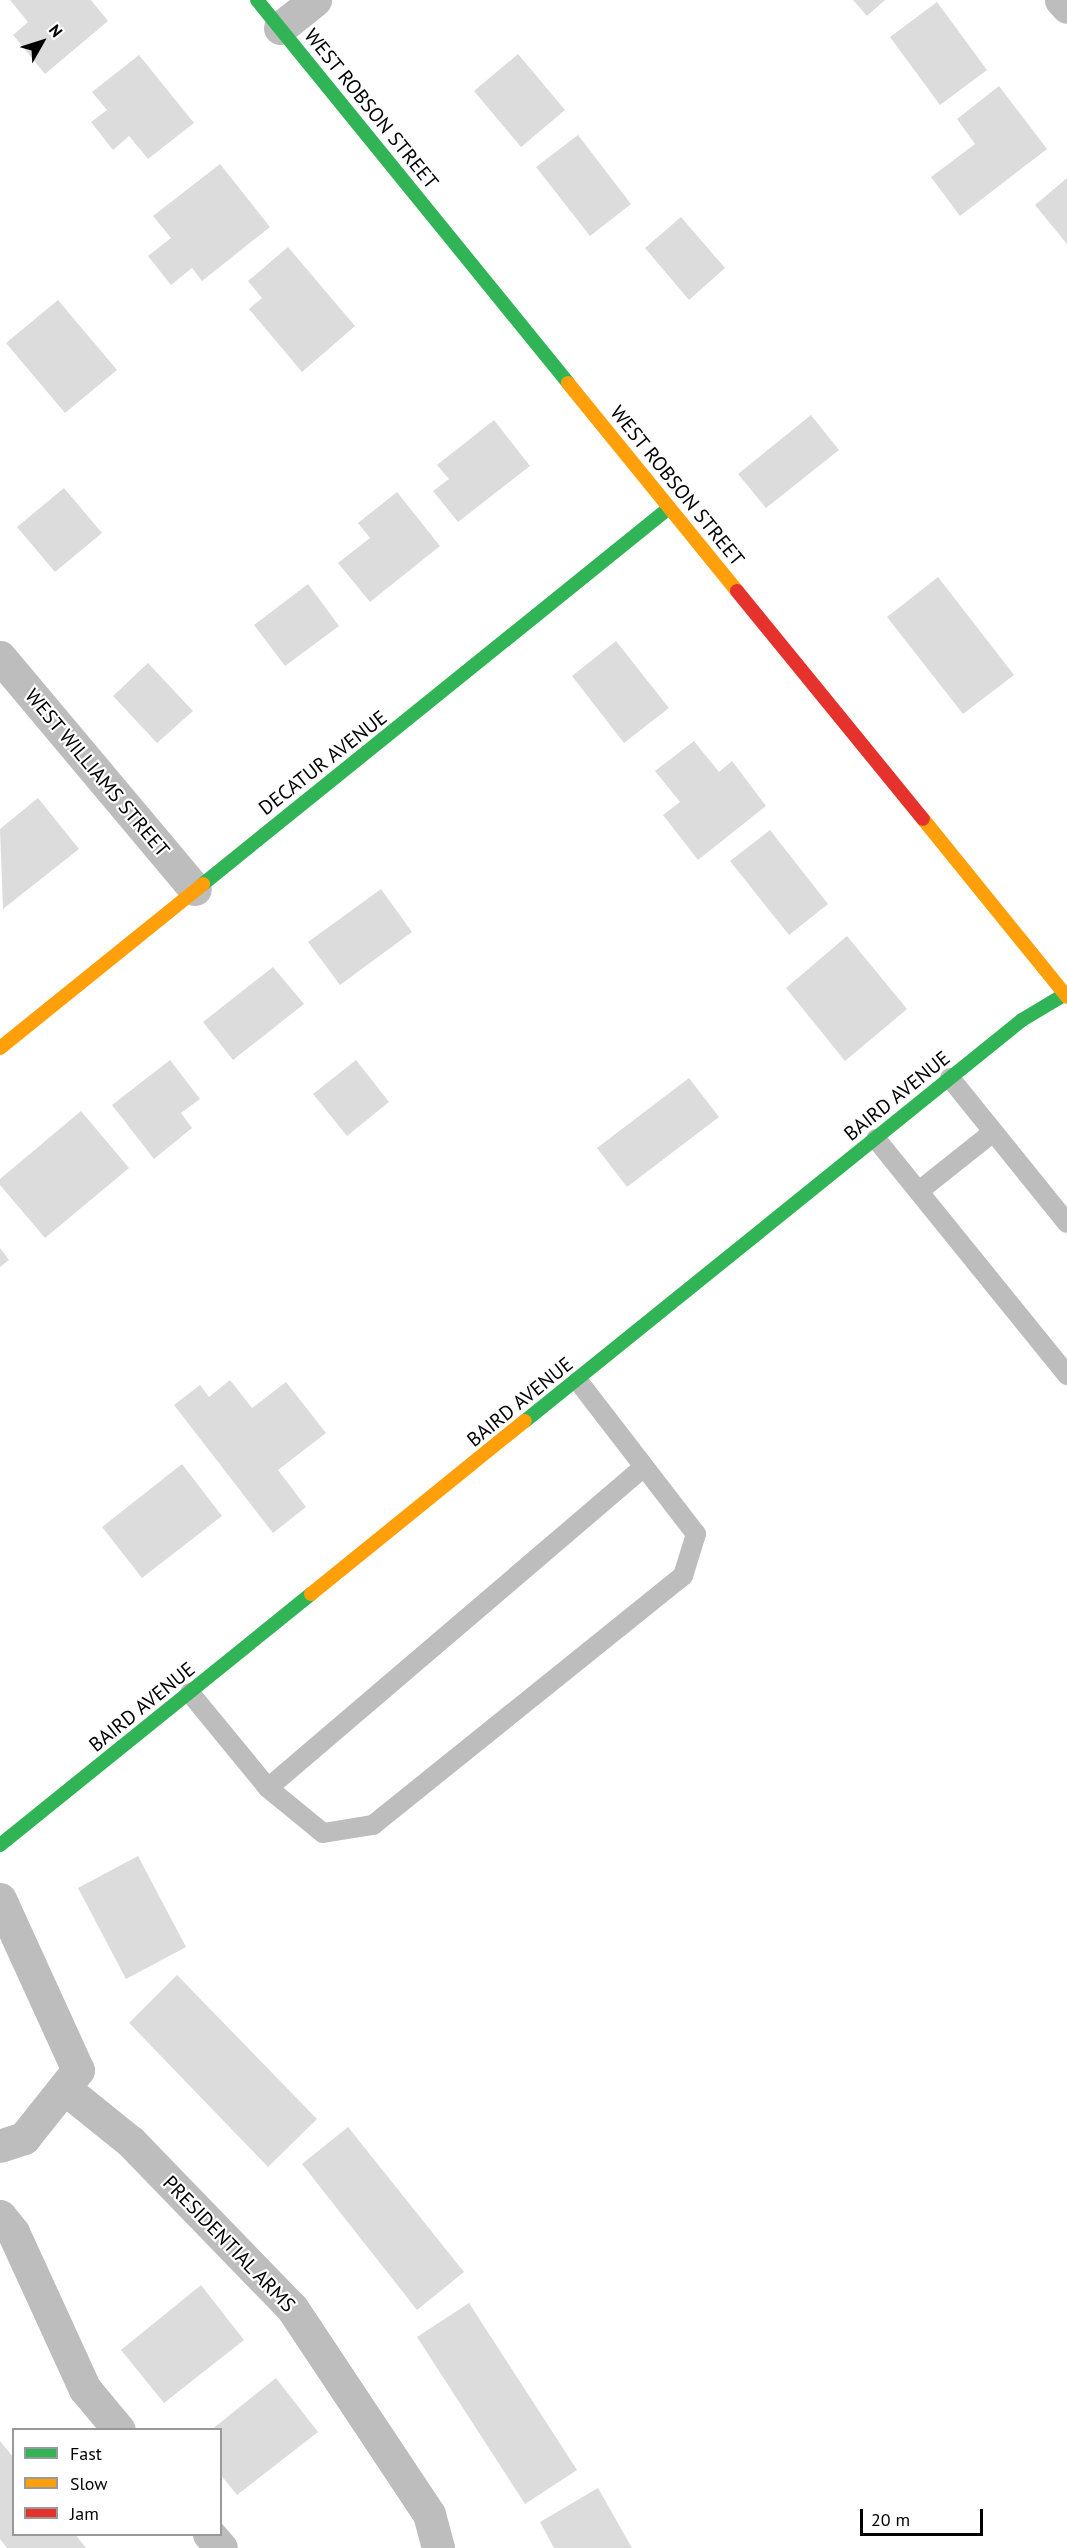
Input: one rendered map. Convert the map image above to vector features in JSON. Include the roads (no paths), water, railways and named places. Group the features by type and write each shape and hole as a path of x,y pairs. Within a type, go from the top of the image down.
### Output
{"street":[{"name":"WEST ROBSON STREET","path":"257,0 1066,995"},
{"path":"280,28 315,0"},
{"path":"1061,0 1067,7"},
{"name":"DECATUR AVENUE","path":"0,1048 669,508"},
{"name":"WEST WILLIAMS STREET","path":"0,657 195,889"},
{"name":"BAIRD AVENUE","path":"0,1845 1022,1020 1066,995"},
{"path":"0,1899 78,2070 24,2138 0,2146"},
{"name":"PRESIDENTIAL ARMS","path":"64,2088 130,2142 292,2308 429,2514 438,2548"},
{"path":"0,2216 13,2232 84,2389 117,2428"},
{"path":"210,2536 221,2548"}],"lane":[{"path":"950,1078 1067,1223"},
{"path":"919,1191 993,1133"},
{"path":"876,1139 1067,1375"},
{"path":"190,1693 268,1788 323,1833 373,1825 683,1576 696,1534 578,1380"},
{"path":"268,1788 644,1467"}]}
